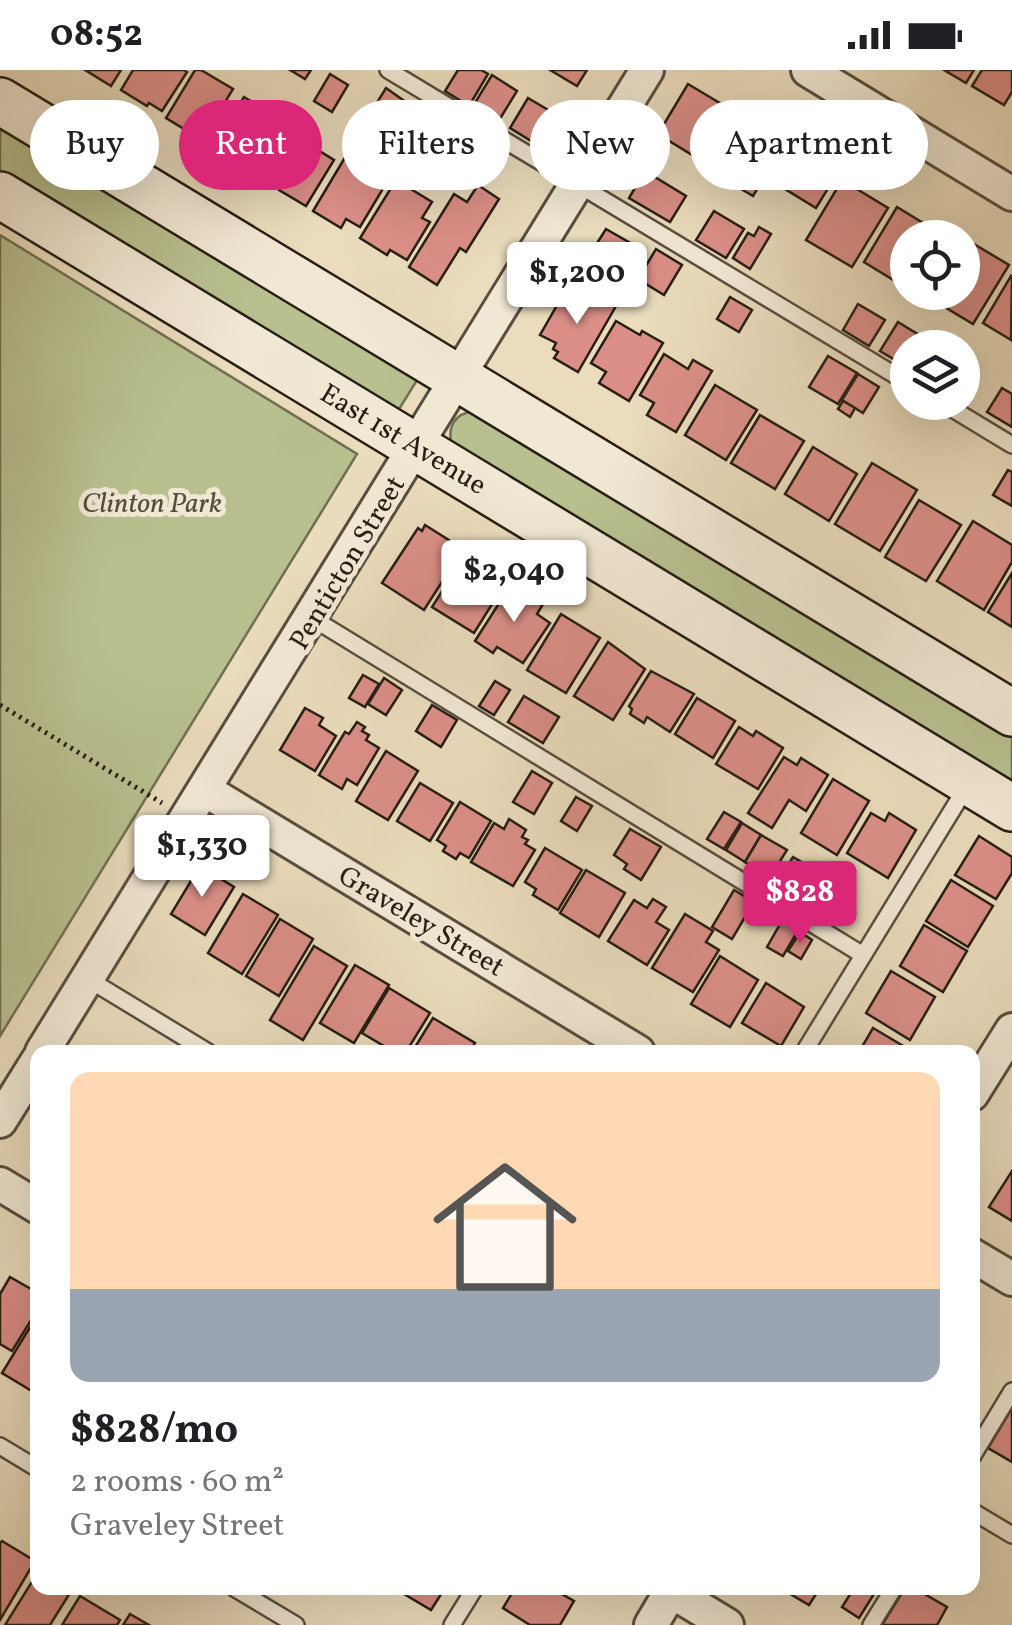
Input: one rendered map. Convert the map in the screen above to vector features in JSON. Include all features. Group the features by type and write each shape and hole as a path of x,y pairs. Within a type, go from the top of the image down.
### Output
{"main road":[{"path":"0,101 1012,712"},
{"name":"East 1st Avenue","path":"0,195 1012,808"}],"street":[{"name":"Penticton Street","path":"630,100 648,70"},
{"path":"808,70 1012,194"},
{"name":"Penticton Street","path":"46,1045 576,190"},
{"name":"Graveley Street","path":"205,790 626,1045"},
{"path":"980,1081 1012,1030"},
{"path":"0,1120 30,1073"},
{"path":"0,1184 30,1202"},
{"path":"980,1260 1012,1278"},
{"path":"651,1625 667,1595"},
{"path":"680,1595 727,1625"}],"lane":[{"path":"388,70 530,155"},
{"path":"587,190 890,371"},
{"path":"970,420 1012,446"},
{"path":"312,618 863,955"},
{"path":"808,1045 969,782"},
{"path":"88,979 196,1045"},
{"path":"980,1444 1012,1391"},
{"path":"0,1446 30,1464"},
{"path":"980,1516 1012,1535"},
{"path":"246,1595 296,1625"},
{"path":"452,1625 471,1595"},
{"path":"871,1625 890,1595"}],"path":[{"path":"0,705 162,803"}],"green space":[{"path":"0,121 30,139 30,190 113,190 419,377 396,414 0,179"},
{"name":"Clinton Park","path":"0,235 357,454 0,1036"},
{"path":"475,411 1012,734 1012,789 453,449 453,423 461,415"}],"building":[{"path":"85,70 121,70 111,86"},
{"path":"133,70 187,72 162,111 159,100 137,100 121,90"},
{"path":"195,70 233,89 226,100 179,100 179,126 166,118"},
{"path":"290,70 311,70 305,79"},
{"path":"458,70 481,70 488,74 473,100 459,100 445,91"},
{"path":"550,70 587,70 577,86"},
{"path":"944,70 974,70 966,83"},
{"path":"982,70 1012,70 1012,92 1004,105 972,86"},
{"path":"330,74 348,85 332,112 322,106 322,100 315,100"},
{"path":"492,75 517,91 510,102 477,100"},
{"path":"688,84 715,100 690,100 690,154 670,141 670,114"},
{"path":"386,88 403,100 379,100"},
{"path":"528,98 531,100 530,140 510,128"},
{"path":"322,153 334,160 322,180"},
{"path":"342,162 342,190 382,190 360,227 346,219 341,228 313,211"},
{"path":"670,186 686,196 670,222 629,198 634,190 670,190"},
{"path":"279,190 316,190 306,206"},
{"path":"390,190 412,190 432,202 422,218 430,222 407,260 390,250 387,255 360,238"},
{"path":"475,190 486,190 499,199 466,252 460,248 437,285 409,267 454,194 467,202"},
{"path":"787,190 827,190 816,208"},
{"path":"836,190 858,190 888,208 852,267 806,240"},
{"path":"897,207 918,220 890,220 890,278 864,262"},
{"path":"714,211 744,229 726,258 696,240"},
{"path":"759,227 771,234 750,269 733,258 748,233 754,236"},
{"path":"606,229 632,244 615,272 589,256"},
{"path":"980,248 1009,265 973,324 950,310 980,310"},
{"path":"656,249 682,265 664,295 638,279"},
{"path":"1012,277 1011,340 983,323"},
{"path":"567,288 588,301 593,292 616,306 578,372 554,358 558,352 553,349 556,343 540,335"},
{"path":"730,297 752,310 739,332 717,319"},
{"path":"858,304 885,320 869,346 843,330"},
{"path":"616,321 663,343 629,401 599,383 606,372 591,363"},
{"path":"898,322 911,330 893,330"},
{"path":"890,335 890,357 880,351"},
{"path":"664,354 688,369 693,360 712,371 676,432 647,415 654,403 640,395"},
{"path":"828,356 857,373 838,404 809,387"},
{"path":"858,374 879,387 863,413 842,400"},
{"path":"715,385 757,410 726,460 685,435"},
{"path":"1002,388 1012,394 1012,427 987,412"},
{"path":"843,401 855,408 850,417 838,409"},
{"path":"760,415 804,441 775,489 731,463"},
{"path":"813,447 857,474 829,521 785,494"},
{"path":"872,463 917,490 880,551 835,524"},
{"path":"1008,470 1012,472 1012,506 993,495"},
{"path":"919,500 961,525 926,581 885,557"},
{"path":"973,521 1012,545 1012,562 984,610 937,581"},
{"path":"425,525 463,549 424,610 382,583 418,528 422,531"},
{"path":"465,555 494,574 487,586 499,593 474,633 432,607"},
{"path":"1012,573 1012,627 988,612"},
{"path":"512,583 543,604 537,614 550,623 523,663 497,647 493,653 475,641"},
{"path":"561,614 600,638 566,693 527,670"},
{"path":"608,642 645,669 613,720 574,696"},
{"path":"651,671 694,694 670,732 647,717 644,723 630,714 629,706"},
{"path":"363,675 379,684 365,707 349,698"},
{"path":"384,678 402,690 386,715 368,704"},
{"path":"495,681 510,690 494,715 479,706"},
{"path":"524,696 559,717 543,743 508,722"},
{"path":"697,698 735,721 713,758 675,734"},
{"path":"432,705 457,720 441,747 416,731"},
{"path":"305,708 323,718 319,725 336,736 315,771 280,750"},
{"path":"357,722 369,735 366,740 379,748 357,785 347,779 342,789 319,775 345,732 349,734"},
{"path":"739,727 753,736 756,731 783,748 758,789 716,764"},
{"path":"386,751 418,771 388,820 356,801"},
{"path":"784,757 797,765 801,758 828,775 806,811 789,800 772,828 748,813"},
{"path":"532,771 552,783 534,814 513,802"},
{"path":"833,779 869,801 837,855 801,833"},
{"path":"420,783 453,803 430,841 397,821"},
{"path":"576,797 592,806 577,831 561,821"},
{"path":"460,802 491,821 469,858 460,853 456,859 443,851 446,846 437,840"},
{"path":"724,812 741,822 724,849 707,839"},
{"path":"871,813 885,821 889,813 916,830 888,878 847,853"},
{"path":"509,819 526,830 522,837 528,840 525,844 535,850 513,886 471,862 494,823 504,829"},
{"path":"742,823 761,835 745,862 726,850"},
{"path":"630,829 661,847 641,880 624,869 627,864 614,855"},
{"path":"761,835 787,850 770,877 745,862"},
{"path":"979,836 1012,857 1012,873 996,899 955,875"},
{"path":"545,848 582,870 558,910 533,895 536,889 525,882"},
{"path":"793,857 831,879 814,907 776,884"},
{"path":"200,866 234,887 205,935 171,914"},
{"path":"586,870 625,893 599,937 560,913"},
{"path":"951,880 993,906 968,947 926,921"},
{"path":"734,890 754,902 732,939 712,927"},
{"path":"243,894 278,915 242,974 208,953"},
{"path":"653,899 666,907 656,922 669,930 647,965 608,941 634,900 647,908"},
{"path":"685,914 713,931 706,942 719,950 693,992 652,968"},
{"path":"280,919 313,939 279,996 246,976"},
{"path":"783,919 799,929 783,956 767,947"},
{"path":"924,925 967,951 943,992 900,966"},
{"path":"800,932 812,940 801,959 788,951"},
{"path":"314,946 347,966 303,1040 270,1020"},
{"path":"720,956 758,980 730,1027 691,1004"},
{"path":"355,965 389,985 354,1043 320,1023"},
{"path":"891,971 935,997 910,1040 866,1013"},
{"path":"766,983 804,1007 782,1045 742,1023"},
{"path":"389,988 430,1013 410,1045 382,1045 362,1033"},
{"path":"433,1018 475,1043 474,1045 416,1045"},
{"path":"873,1028 902,1045 863,1045"},
{"path":"1012,1171 1012,1221 989,1207"},
{"path":"10,1277 30,1288 30,1322 12,1351 0,1344 0,1294"},
{"path":"30,1327 30,1390 2,1373"},
{"path":"1012,1408 1012,1462 988,1448"},
{"path":"0,1543 30,1558 30,1569 0,1620"},
{"path":"30,1585 30,1595 69,1595 50,1625 5,1625"},
{"path":"406,1595 441,1595 431,1610"},
{"path":"511,1595 563,1595 574,1601 560,1625 530,1625 503,1608"},
{"path":"792,1595 815,1595 809,1605"},
{"path":"850,1595 873,1595 859,1618 842,1607"},
{"path":"901,1595 926,1595 947,1607 937,1625 882,1625"},
{"path":"80,1596 120,1620 117,1625 62,1625"},
{"path":"130,1614 149,1625 123,1625"}]}
